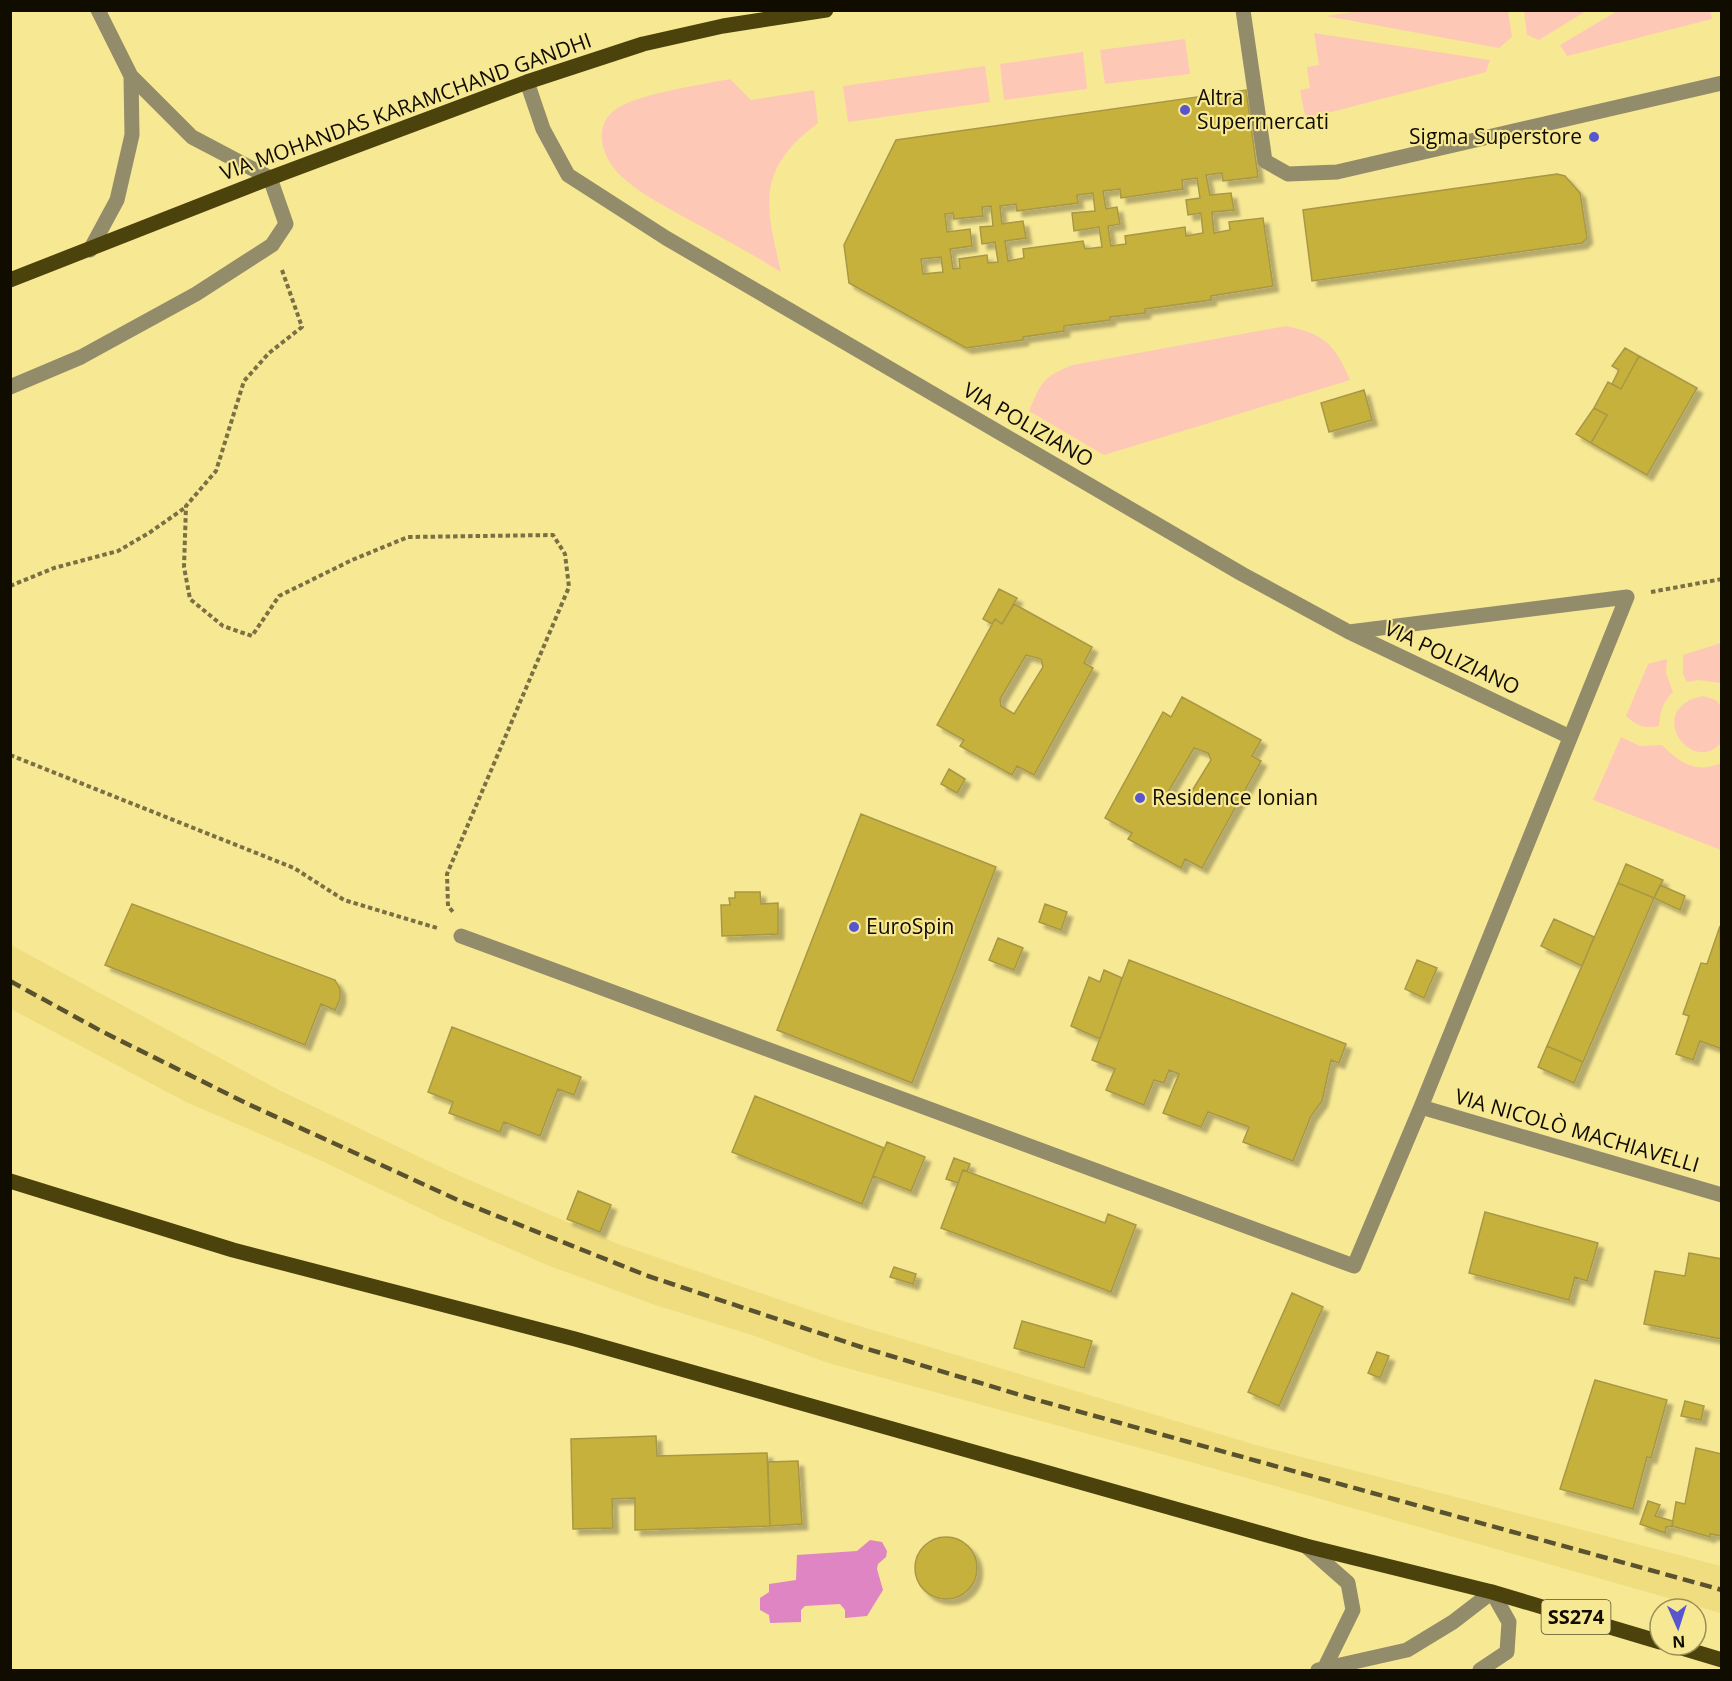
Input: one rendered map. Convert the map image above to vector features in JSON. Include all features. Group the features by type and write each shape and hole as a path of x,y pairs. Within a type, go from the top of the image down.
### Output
{"main road":[{"name":"VIA MOHANDAS KARAMCHAND GANDHI","path":"10,280 270,178 527,82 643,45 723,26 826,10"},
{"path":"10,1181 233,1250 575,1339 1306,1546 1492,1592"},
{"name":"SS274","path":"1492,1592 1648,1638"}],"street":[{"path":"10,387 81,357 196,294 272,245 286,224 270,178 192,137 131,76 98,10"},
{"path":"1243,10 1265,161 1288,174 1337,172 1722,83"},
{"path":"90,250 117,200 132,135 131,76"},
{"name":"VIA POLIZIANO","path":"527,82 543,129 568,176 666,238 1242,574 1349,632 1569,737"},
{"path":"460,936 1354,1266 1421,1107 1627,597 1349,632"},
{"name":"VIA NICOLÒ MACHIAVELLI","path":"1421,1107 1722,1195"},
{"path":"1306,1546 1348,1583 1353,1610 1321,1670"},
{"path":"1321,1670 1407,1650 1452,1622 1492,1592 1509,1622 1507,1652 1480,1671"}],"path":[{"path":"10,586 54,568 117,551 149,533 186,506 216,471 244,381 269,353 302,327 272,245"},
{"path":"186,506 184,567 190,599 223,626 252,636 279,596 352,560 408,537 553,535 565,554 569,587 447,874 448,906 478,942"},
{"path":"1627,597 1722,579"},
{"path":"10,755 294,868 344,900 460,936"}],"shaded area":[{"path":"1367,10 1508,11 1512,37 1499,48 1326,16"},
{"path":"1524,10 1586,11 1539,40 1527,35"},
{"path":"1619,10 1710,11 1712,19 1567,56 1560,45"},
{"path":"1314,33 1490,60 1486,72 1312,117 1305,115 1300,90 1310,88 1307,67 1319,65"},
{"path":"1185,39 1190,74 1105,84 1100,50"},
{"path":"1083,52 1087,89 1004,100 1000,64"},
{"path":"985,66 990,102 848,122 843,86"},
{"path":"730,79 751,100 814,90 818,123 784,156 770,189 771,226 781,272 643,193 621,176 608,160 604,150 602,131 605,122 610,114 619,107 657,94"},
{"path":"1286,326 1310,333 1327,342 1339,358 1350,380 1104,455 1029,411 1044,382 1055,373 1073,365"},
{"path":"1721,643 1721,683 1698,680 1687,682 1683,674 1683,655"},
{"path":"1667,659 1666,673 1673,692 1662,708 1659,726 1645,727 1637,724 1626,716 1648,664"},
{"path":"1703,696 1716,700 1721,706 1721,743 1709,751 1697,752 1686,746 1678,737 1674,725 1676,713 1685,703"},
{"path":"1621,737 1640,746 1662,745 1682,762 1696,767 1721,763 1721,850 1593,800"},
{"path":"11,945 281,1091 451,1172 618,1244 836,1319 1256,1445 1721,1566 1721,1613 1708,1609 1708,1597 1665,1597 1180,1459 828,1363 752,1335 655,1305 547,1265 440,1218 322,1161 186,1102 11,1009"},
{"path":"870,1540 882,1542 887,1551 886,1557 878,1564 877,1569 883,1590 867,1616 845,1618 845,1610 840,1604 805,1606 801,1610 801,1622 770,1623 769,1615 760,1610 760,1598 769,1592 769,1584 796,1580 797,1555 857,1551"}],"building":[{"path":"1246,90 1258,177 1223,181 1222,173 1206,175 1210,195 1231,193 1234,210 1212,212 1214,233 1230,230 1229,222 1263,218 1273,286 1211,296 1211,300 1145,309 1145,313 1110,317 1110,320 1064,326 1064,331 1023,337 1023,340 966,348 849,283 844,245 896,140","holes":["1197,178 1200,198 1186,200 1188,215 1201,213 1203,233 1186,236 1185,227 1125,236 1126,244 1111,246 1108,226 1120,224 1117,207 1106,209 1103,191 1120,189 1121,198 1183,189 1182,180","1093,193 1095,211 1072,213 1074,231 1099,227 1102,247 1085,249 1083,241 1023,249 1024,258 1008,261 1005,241 1026,238 1023,221 1002,224 1000,206 1016,204 1017,211 1078,203 1077,195","991,206 993,226 980,227 982,244 995,242 998,262 988,263 987,255 959,259 960,268 953,269 950,249 972,246 970,229 947,232 945,214 953,213 954,219 983,216 982,207","941,257 943,272 923,274 921,259"]},
{"path":"1557,174 1565,176 1580,193 1587,238 1582,243 1312,281 1303,210"},
{"path":"1625,348 1639,356 1621,389 1612,384 1619,370 1612,366"},
{"path":"1639,356 1697,388 1647,475 1591,443 1607,415 1594,408 1608,382 1621,389"},
{"path":"1364,390 1372,420 1329,432 1321,403"},
{"path":"1594,408 1607,415 1591,443 1576,434"},
{"path":"999,589 1017,598 1002,624 995,619 992,624 983,619"},
{"path":"1014,604 1092,647 1084,663 1093,668 1034,775 1017,766 1012,775 960,746 964,740 937,725 995,619 1002,624","holes":["1026,655 1041,659 1043,667 1014,714 1001,706 1000,699"]},
{"path":"1182,697 1261,740 1252,756 1261,761 1202,868 1185,859 1181,868 1128,839 1132,833 1105,818 1163,712 1171,717","holes":["1194,748 1208,753 1211,760 1182,807 1168,799 1168,792"]},
{"path":"949,769 965,779 957,793 941,784"},
{"path":"861,814 996,867 912,1083 777,1030"},
{"path":"1626,864 1663,880 1654,898 1618,883"},
{"path":"1618,883 1654,898 1583,1062 1547,1046"},
{"path":"1660,885 1685,896 1680,910 1654,898"},
{"path":"735,892 760,892 761,904 778,903 778,934 722,936 721,905 730,905 729,898 735,898"},
{"path":"132,904 335,980 340,989 340,999 335,1010 321,1004 305,1045 105,965"},
{"path":"1045,904 1067,912 1061,930 1039,922"},
{"path":"1554,919 1594,937 1582,966 1541,946"},
{"path":"1720,926 1722,1049 1700,1041 1693,1060 1676,1054 1689,1016 1683,1014 1701,963 1707,964"},
{"path":"998,938 1023,948 1014,970 989,960"},
{"path":"1129,960 1346,1044 1339,1063 1331,1060 1322,1101 1311,1116 1293,1161 1243,1142 1249,1127 1208,1112 1201,1127 1163,1113 1179,1074 1169,1070 1164,1083 1154,1080 1144,1105 1106,1090 1115,1069 1092,1060"},
{"path":"1417,960 1437,968 1424,998 1405,989"},
{"path":"1104,970 1122,978 1100,1039 1071,1026 1089,977 1100,982"},
{"path":"452,1027 581,1077 574,1095 558,1089 540,1136 504,1122 500,1132 449,1113 453,1102 428,1092"},
{"path":"1547,1046 1583,1062 1574,1083 1538,1067"},
{"path":"755,1096 884,1148 862,1204 732,1152"},
{"path":"887,1142 925,1157 911,1191 873,1176"},
{"path":"954,1158 970,1164 967,1171 963,1170 958,1183 946,1179"},
{"path":"963,1170 1105,1223 1108,1214 1136,1225 1111,1292 941,1228"},
{"path":"578,1191 611,1205 600,1232 567,1219"},
{"path":"1485,1212 1598,1243 1587,1281 1575,1277 1569,1300 1469,1273"},
{"path":"1689,1253 1722,1259 1722,1339 1644,1324 1655,1271 1685,1276"},
{"path":"894,1267 916,1274 913,1284 890,1277"},
{"path":"1292,1293 1323,1307 1279,1406 1248,1392"},
{"path":"1022,1321 1092,1341 1084,1368 1014,1348"},
{"path":"1377,1352 1389,1356 1380,1378 1368,1373"},
{"path":"1595,1380 1667,1400 1651,1458 1647,1457 1633,1509 1560,1489"},
{"path":"1685,1401 1704,1406 1701,1420 1681,1416"},
{"path":"656,1436 657,1456 767,1453 770,1526 635,1530 635,1498 612,1499 613,1528 573,1529 571,1439"},
{"path":"1696,1448 1722,1454 1722,1536 1710,1534 1710,1537 1672,1526 1676,1502 1685,1504"},
{"path":"798,1461 802,1524 770,1526 768,1462"},
{"path":"1648,1501 1660,1505 1655,1516 1673,1521 1672,1526 1666,1527 1665,1533 1640,1524"},
{"path":"940,1537 952,1537 968,1546 975,1556 977,1568 975,1580 968,1590 952,1599 940,1599 929,1594 920,1585 915,1574 915,1562 920,1551 929,1542"}],"railway":[{"path":"10,981 101,1031 248,1104 462,1202 648,1276 861,1347 1030,1398 1722,1590"}],"place":[{"name":"Altra Supermercati","path":"1185,110"},
{"name":"Sigma Superstore","path":"1594,137"},
{"name":"Residence Ionian","path":"1140,798"},
{"name":"EuroSpin","path":"854,927"}]}
